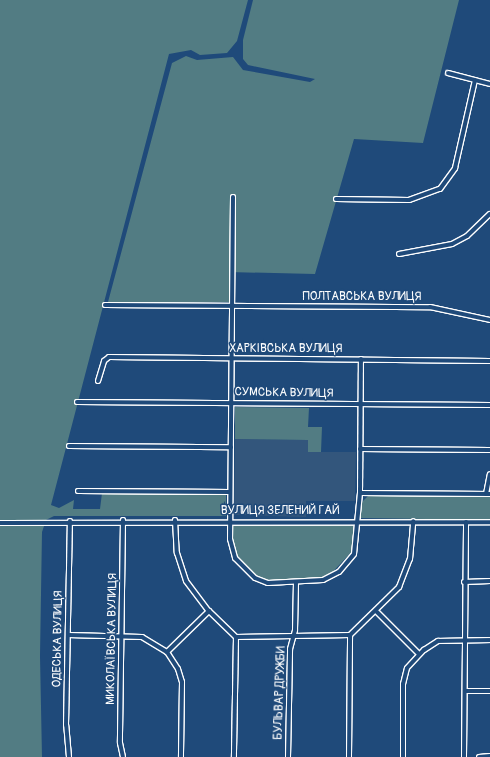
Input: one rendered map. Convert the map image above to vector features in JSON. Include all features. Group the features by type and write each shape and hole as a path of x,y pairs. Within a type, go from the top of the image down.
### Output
{"street":[{"path":"448,73 490,84"},
{"path":"336,199 410,200 440,190 455,168 475,80"},
{"path":"233,197 230,492 232,552 250,574 268,583 296,583 323,580 339,572 354,554 360,493 361,360"},
{"path":"399,254 452,244 467,236 490,214"},
{"name":"ПОЛТАВСЬКА ВУЛИЦЯ","path":"105,305 232,304 430,307 490,320"},
{"name":"ХАРКІВСЬКА ВУЛИЦЯ","path":"98,381 104,361 110,357 490,361"},
{"name":"СУМСЬКА ВУЛИЦЯ","path":"77,402 490,405"},
{"path":"69,446 231,447"},
{"path":"360,449 490,450"},
{"path":"360,493 488,494 490,474"},
{"path":"78,491 230,492"},
{"name":"ВУЛИЦЯ ЗЕЛЕНИЙ ГАЙ","path":"0,523 123,520 490,522"},
{"name":"МИКОЛАЇВСЬКА ВУЛИЦЯ","path":"123,520 120,744 123,757"},
{"path":"175,520 182,572 209,611 236,637 350,635 377,612 399,587 407,569 413,521"},
{"name":"ОДЕСЬКА ВУЛИЦЯ","path":"69,757 66,736 70,521"},
{"path":"464,757 464,582 466,522"},
{"path":"464,582 490,582"},
{"name":"БУЛЬВАР ДРУЖБИ","path":"288,757 290,649 293,637 296,583"},
{"path":"166,652 209,611"},
{"path":"377,612 419,654"},
{"path":"68,635 122,636 148,639 166,652 178,669 182,682 181,757"},
{"path":"349,757 350,635"},
{"path":"234,757 236,637"},
{"path":"403,757 404,676 419,654 438,642 490,640"},
{"path":"465,691 490,691"},
{"path":"479,757 490,756"}],"shaded area":[{"path":"235,439 308,440 308,452 356,452 355,501 306,501 306,517 234,515"}],"green space":[{"path":"0,0 248,0 237,41 227,53 200,55 191,50 169,54 51,505 59,508 74,500 73,509 100,509 102,493 226,495 226,516 54,516 46,520 42,532 40,656 42,757 0,757"},
{"path":"253,0 459,0 423,143 354,139 315,274 229,272 229,302 108,302 172,63 186,56 197,60 233,57 243,70 310,82 315,79 248,65 243,59 243,40"},
{"path":"235,407 309,408 308,427 322,427 321,452 308,452 308,440 235,439"},
{"path":"369,495 490,496 490,520 360,518 360,504"},
{"path":"230,521 358,522 356,547 328,577 269,581 253,574 236,556"}]}
